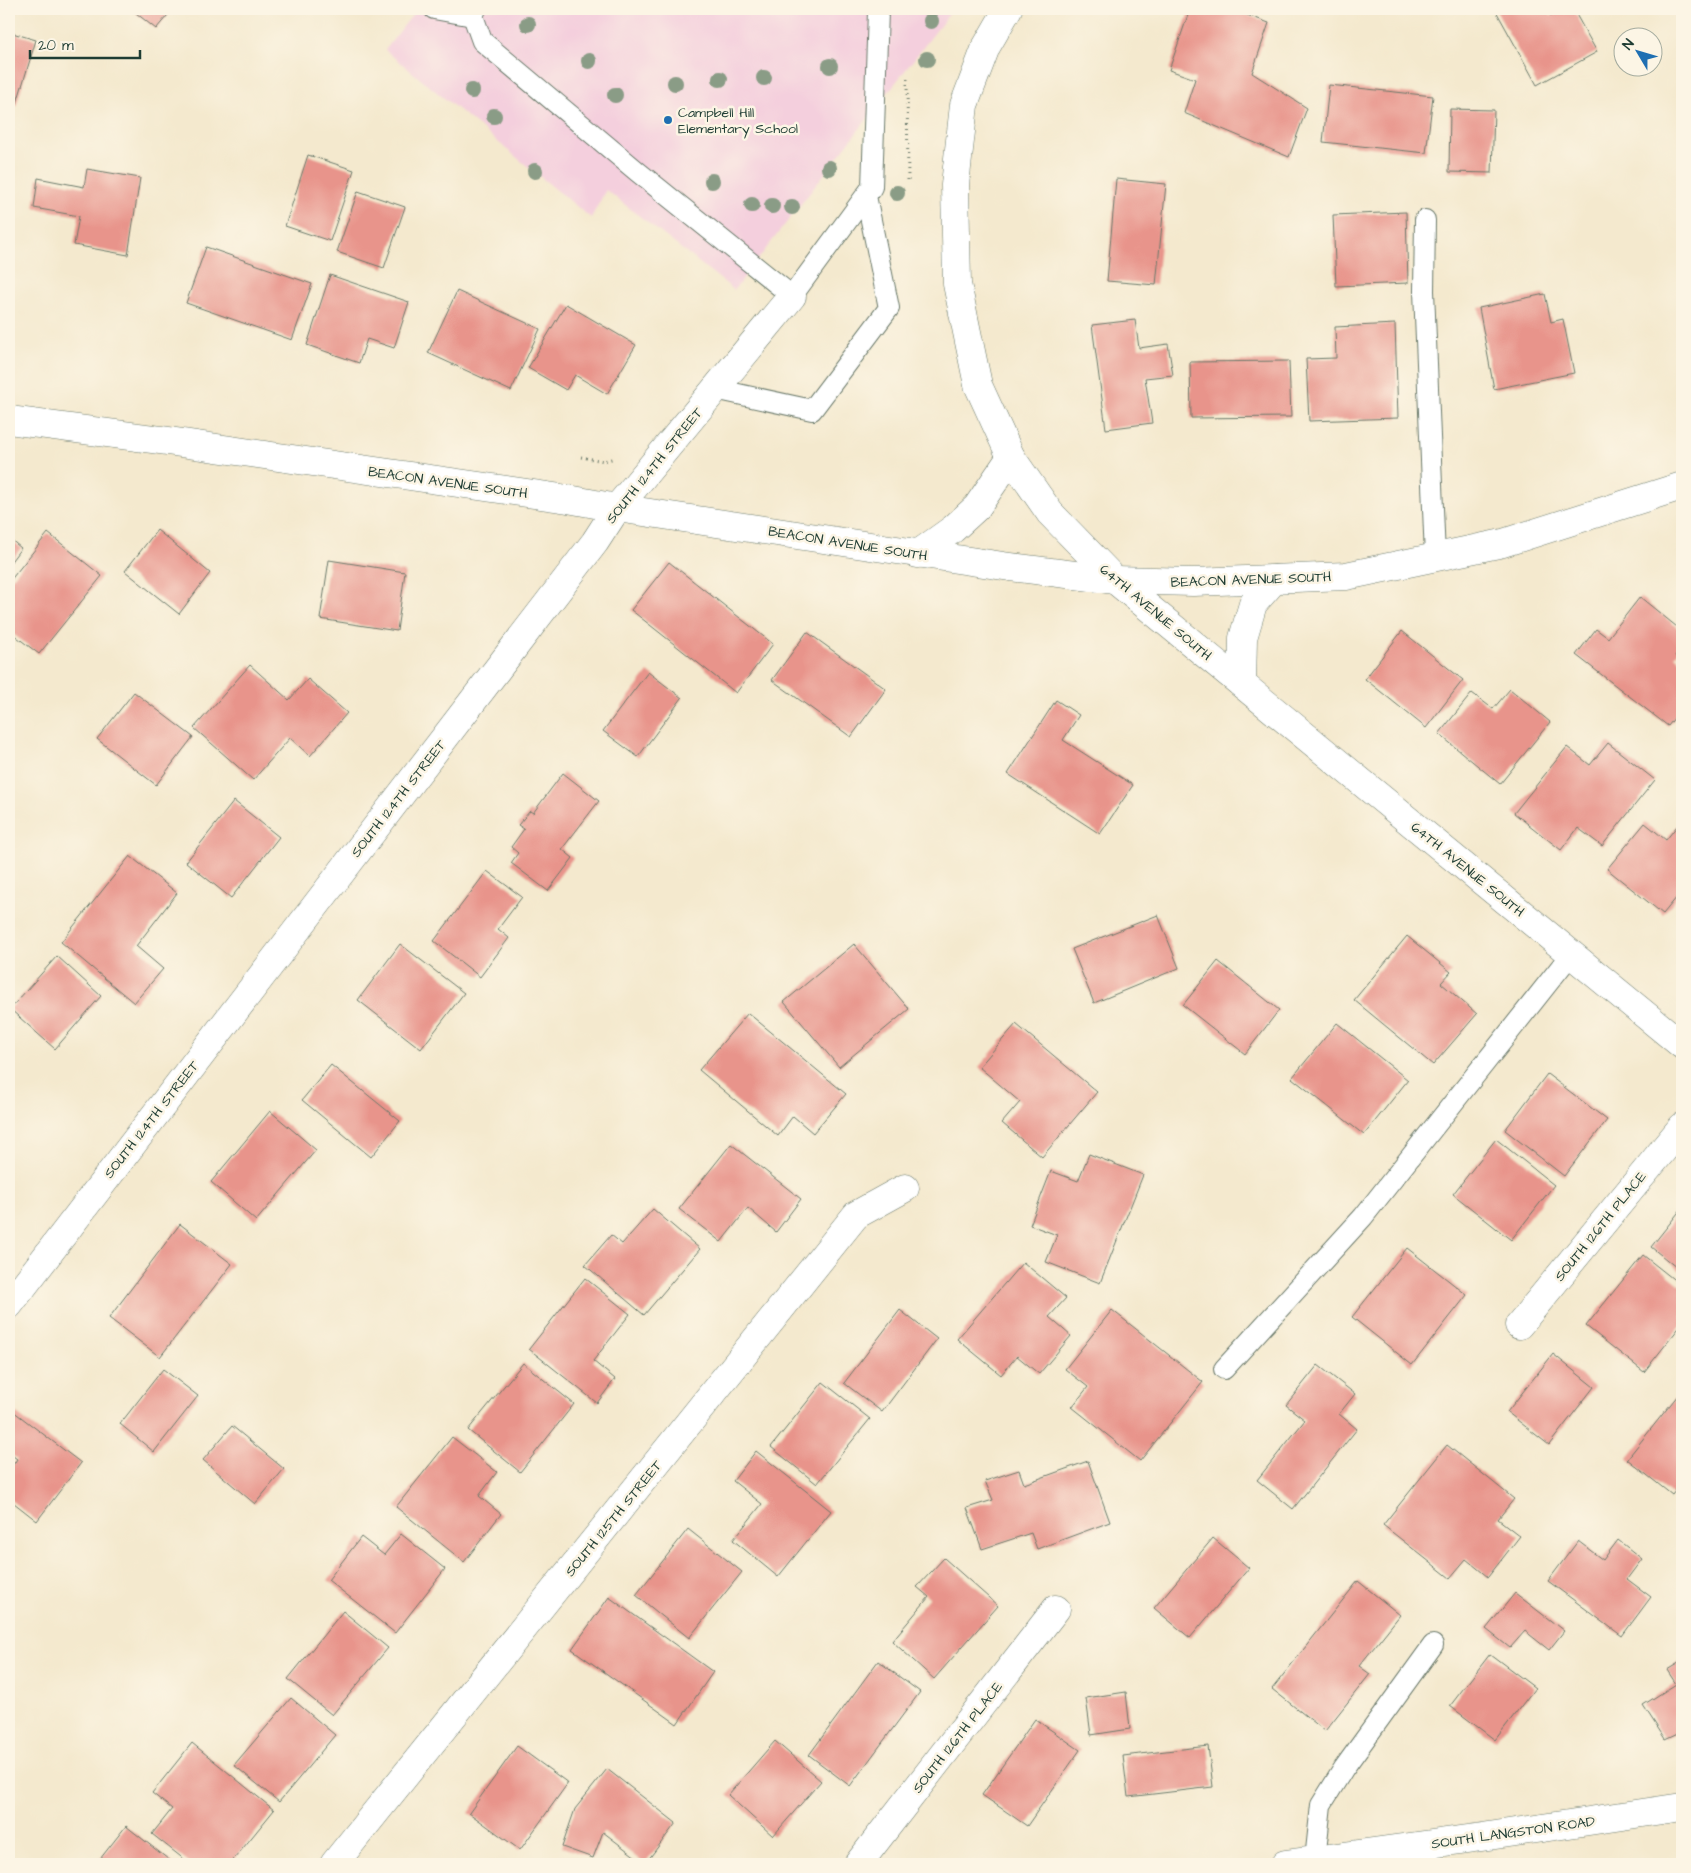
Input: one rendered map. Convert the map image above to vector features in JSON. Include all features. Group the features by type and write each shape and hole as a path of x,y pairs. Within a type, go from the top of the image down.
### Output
{"street":[{"name":"64TH AVENUE SOUTH","path":"1008,9 986,47 964,105 955,184 957,284 978,384 1011,457 1050,513 1115,580 1682,1045"},
{"name":"SOUTH 124TH STREET","path":"9,1305 595,542 617,508 792,296"},
{"name":"BEACON AVENUE SOUTH","path":"9,420 177,442 568,499 918,554 1115,580 1193,582 1346,576 1503,543 1682,486"},
{"path":"918,554 977,507 1011,457"},
{"path":"1242,684 1243,638 1253,604 1275,579"},
{"name":"SOUTH 126TH PLACE","path":"1519,1325 1682,1127"},
{"name":"SOUTH 125TH STREET","path":"334,1864 856,1216 905,1188"},
{"name":"SOUTH 126TH PLACE","path":"858,1864 1056,1609"},
{"name":"SOUTH LANGSTON ROAD","path":"1285,1864 1492,1836 1682,1807"}],"lane":[{"path":"434,9 475,13 482,41 638,172 792,296 872,187 877,9"},
{"path":"715,389 812,410 889,308 866,196"},
{"path":"1425,220 1424,291 1435,557"},
{"path":"1224,1369 1362,1217 1571,954"},
{"path":"1315,1860 1321,1805 1344,1768 1433,1644"}],"path":[{"path":"907,73 908,181"}],"shaded area":[{"name":"Campbell Hill Elementary School","path":"417,9 953,9 734,290 606,190 591,218 385,50"}],"building":[{"path":"131,9 173,9 156,29"},
{"path":"1190,9 1231,9 1269,23 1252,73 1307,108 1289,157 1184,113 1195,79 1169,70"},
{"path":"1495,9 1547,9 1551,16 1564,9 1573,9 1597,52 1537,85"},
{"path":"9,32 36,40 16,106 9,104"},
{"path":"1329,85 1433,96 1426,153 1323,142"},
{"path":"1450,109 1494,110 1492,173 1449,172"},
{"path":"308,155 354,170 330,241 285,226"},
{"path":"87,169 140,178 128,255 74,245 79,216 34,208 38,178 84,187"},
{"path":"1116,179 1166,184 1156,285 1107,281"},
{"path":"358,191 405,207 384,268 337,252"},
{"path":"1406,212 1408,283 1336,286 1333,215"},
{"path":"206,247 312,284 292,340 186,303"},
{"path":"330,275 409,302 394,348 367,339 359,363 307,345"},
{"path":"457,291 540,329 511,391 428,353"},
{"path":"1545,294 1551,322 1563,319 1574,373 1494,389 1479,308"},
{"path":"566,304 636,345 607,394 575,375 566,390 528,368"},
{"path":"1135,320 1139,348 1168,344 1173,375 1145,378 1152,423 1106,429 1092,325"},
{"path":"1395,324 1398,418 1309,421 1306,359 1336,358 1335,327"},
{"path":"1289,361 1291,417 1191,418 1190,362"},
{"path":"157,530 210,573 179,614 125,571"},
{"path":"48,533 102,576 39,654 9,631 9,582"},
{"path":"9,538 21,548 9,564"},
{"path":"329,560 405,572 397,631 320,619"},
{"path":"669,562 773,644 736,693 631,610"},
{"path":"1640,597 1682,631 1682,647 1675,656 1682,662 1682,708 1668,726 1576,655 1596,629 1608,638"},
{"path":"1402,631 1463,680 1426,728 1365,679"},
{"path":"807,632 886,689 851,737 772,680"},
{"path":"250,665 289,700 308,679 347,713 310,756 290,738 253,780 194,728"},
{"path":"648,672 682,698 638,757 603,731"},
{"path":"1510,689 1550,722 1500,784 1439,734 1472,693 1493,709"},
{"path":"134,692 193,737 156,785 97,739"},
{"path":"1056,700 1079,715 1063,740 1133,785 1100,834 1008,774"},
{"path":"1608,743 1655,780 1602,846 1578,828 1561,850 1514,813 1567,747 1590,765"},
{"path":"563,773 599,801 562,849 573,858 548,891 511,863 518,853 511,847 524,829 518,825 530,811 533,813"},
{"path":"234,801 279,837 231,898 186,862"},
{"path":"1645,823 1666,840 1677,826 1682,831 1682,891 1663,914 1607,869"},
{"path":"130,856 177,893 136,946 163,969 134,1003 61,942"},
{"path":"487,871 522,897 498,929 509,938 480,977 434,941"},
{"path":"1158,915 1179,968 1094,1003 1072,949"},
{"path":"1407,936 1451,972 1441,983 1477,1014 1433,1065 1354,1000"},
{"path":"400,944 464,993 421,1049 358,1000"},
{"path":"854,944 909,1009 839,1067 784,1002"},
{"path":"57,956 101,996 55,1049 10,1009"},
{"path":"1218,961 1279,1010 1245,1054 1183,1005"},
{"path":"748,1013 846,1094 813,1133 793,1116 778,1136 699,1070"},
{"path":"1337,1023 1408,1080 1364,1135 1292,1078"},
{"path":"1016,1024 1097,1092 1042,1157 1002,1123 1020,1102 979,1067"},
{"path":"331,1065 400,1121 371,1157 302,1100"},
{"path":"1547,1074 1607,1120 1564,1176 1505,1130"},
{"path":"270,1111 316,1150 256,1221 211,1182"},
{"path":"1496,1139 1554,1185 1511,1240 1453,1194"},
{"path":"731,1144 801,1199 776,1232 748,1208 721,1242 679,1209"},
{"path":"1089,1154 1143,1175 1100,1283 1046,1262 1057,1235 1030,1225 1051,1171 1078,1181"},
{"path":"1682,1208 1682,1272 1651,1247"},
{"path":"653,1209 700,1249 644,1315 585,1265 611,1235 622,1244"},
{"path":"180,1224 232,1264 160,1357 109,1318"},
{"path":"1407,1248 1467,1295 1412,1365 1352,1317"},
{"path":"1643,1255 1682,1286 1682,1324 1644,1372 1586,1326"},
{"path":"1023,1262 1066,1298 1049,1317 1071,1336 1039,1374 1017,1356 1001,1375 957,1339"},
{"path":"585,1278 630,1314 593,1361 615,1379 597,1403 529,1349"},
{"path":"900,1310 937,1339 882,1412 844,1383"},
{"path":"1112,1310 1203,1382 1140,1461 1072,1407 1088,1387 1065,1369"},
{"path":"1553,1354 1594,1387 1549,1445 1507,1412"},
{"path":"523,1363 574,1404 520,1472 468,1430"},
{"path":"1318,1365 1355,1394 1339,1414 1357,1429 1293,1509 1257,1480 1305,1420 1286,1405"},
{"path":"163,1369 198,1396 154,1452 120,1424"},
{"path":"823,1382 870,1419 817,1484 771,1447"},
{"path":"1682,1390 1682,1482 1672,1495 1627,1459"},
{"path":"13,1411 81,1463 37,1521 9,1499 9,1471 17,1459 9,1453 9,1417"},
{"path":"232,1426 284,1469 255,1504 203,1460"},
{"path":"452,1437 497,1472 479,1496 501,1514 464,1562 396,1507"},
{"path":"1447,1445 1514,1499 1498,1519 1520,1536 1488,1577 1466,1559 1450,1578 1383,1525"},
{"path":"756,1451 831,1511 778,1577 733,1540 762,1504 733,1481"},
{"path":"1088,1461 1110,1522 1037,1549 1031,1533 982,1549 967,1508 993,1500 985,1481 1019,1470 1024,1484"},
{"path":"688,1529 742,1572 689,1638 636,1595"},
{"path":"401,1534 445,1569 395,1633 328,1580 361,1537 384,1555"},
{"path":"1213,1538 1249,1568 1190,1638 1154,1608"},
{"path":"1618,1540 1642,1559 1627,1579 1651,1597 1622,1636 1548,1581 1578,1541 1603,1560"},
{"path":"944,1558 998,1606 934,1679 892,1641 929,1597 917,1587"},
{"path":"1358,1581 1400,1615 1359,1666 1370,1674 1325,1731 1272,1689"},
{"path":"1515,1593 1564,1631 1549,1650 1525,1631 1510,1648 1486,1629"},
{"path":"609,1597 713,1672 677,1724 572,1649"},
{"path":"343,1611 388,1648 332,1715 288,1679"},
{"path":"1490,1654 1535,1688 1495,1740 1450,1706"},
{"path":"878,1661 920,1692 850,1786 809,1755"},
{"path":"1682,1661 1682,1731 1665,1739 1643,1705 1676,1684 1667,1670"},
{"path":"1126,1692 1130,1729 1091,1735 1086,1698"},
{"path":"291,1698 335,1735 279,1802 234,1765"},
{"path":"1035,1719 1080,1750 1027,1826 982,1795"},
{"path":"775,1741 821,1781 773,1836 728,1795"},
{"path":"192,1743 274,1810 230,1864 190,1864 152,1834 172,1809 152,1793"},
{"path":"517,1746 568,1783 520,1850 469,1813"},
{"path":"1208,1746 1213,1787 1128,1797 1123,1756"},
{"path":"607,1769 676,1823 645,1864 603,1832 593,1858 562,1847 575,1809"},
{"path":"126,1826 173,1863 96,1864"}],"place":[{"name":"Campbell Hill Elementary School","path":"668,120"}]}
